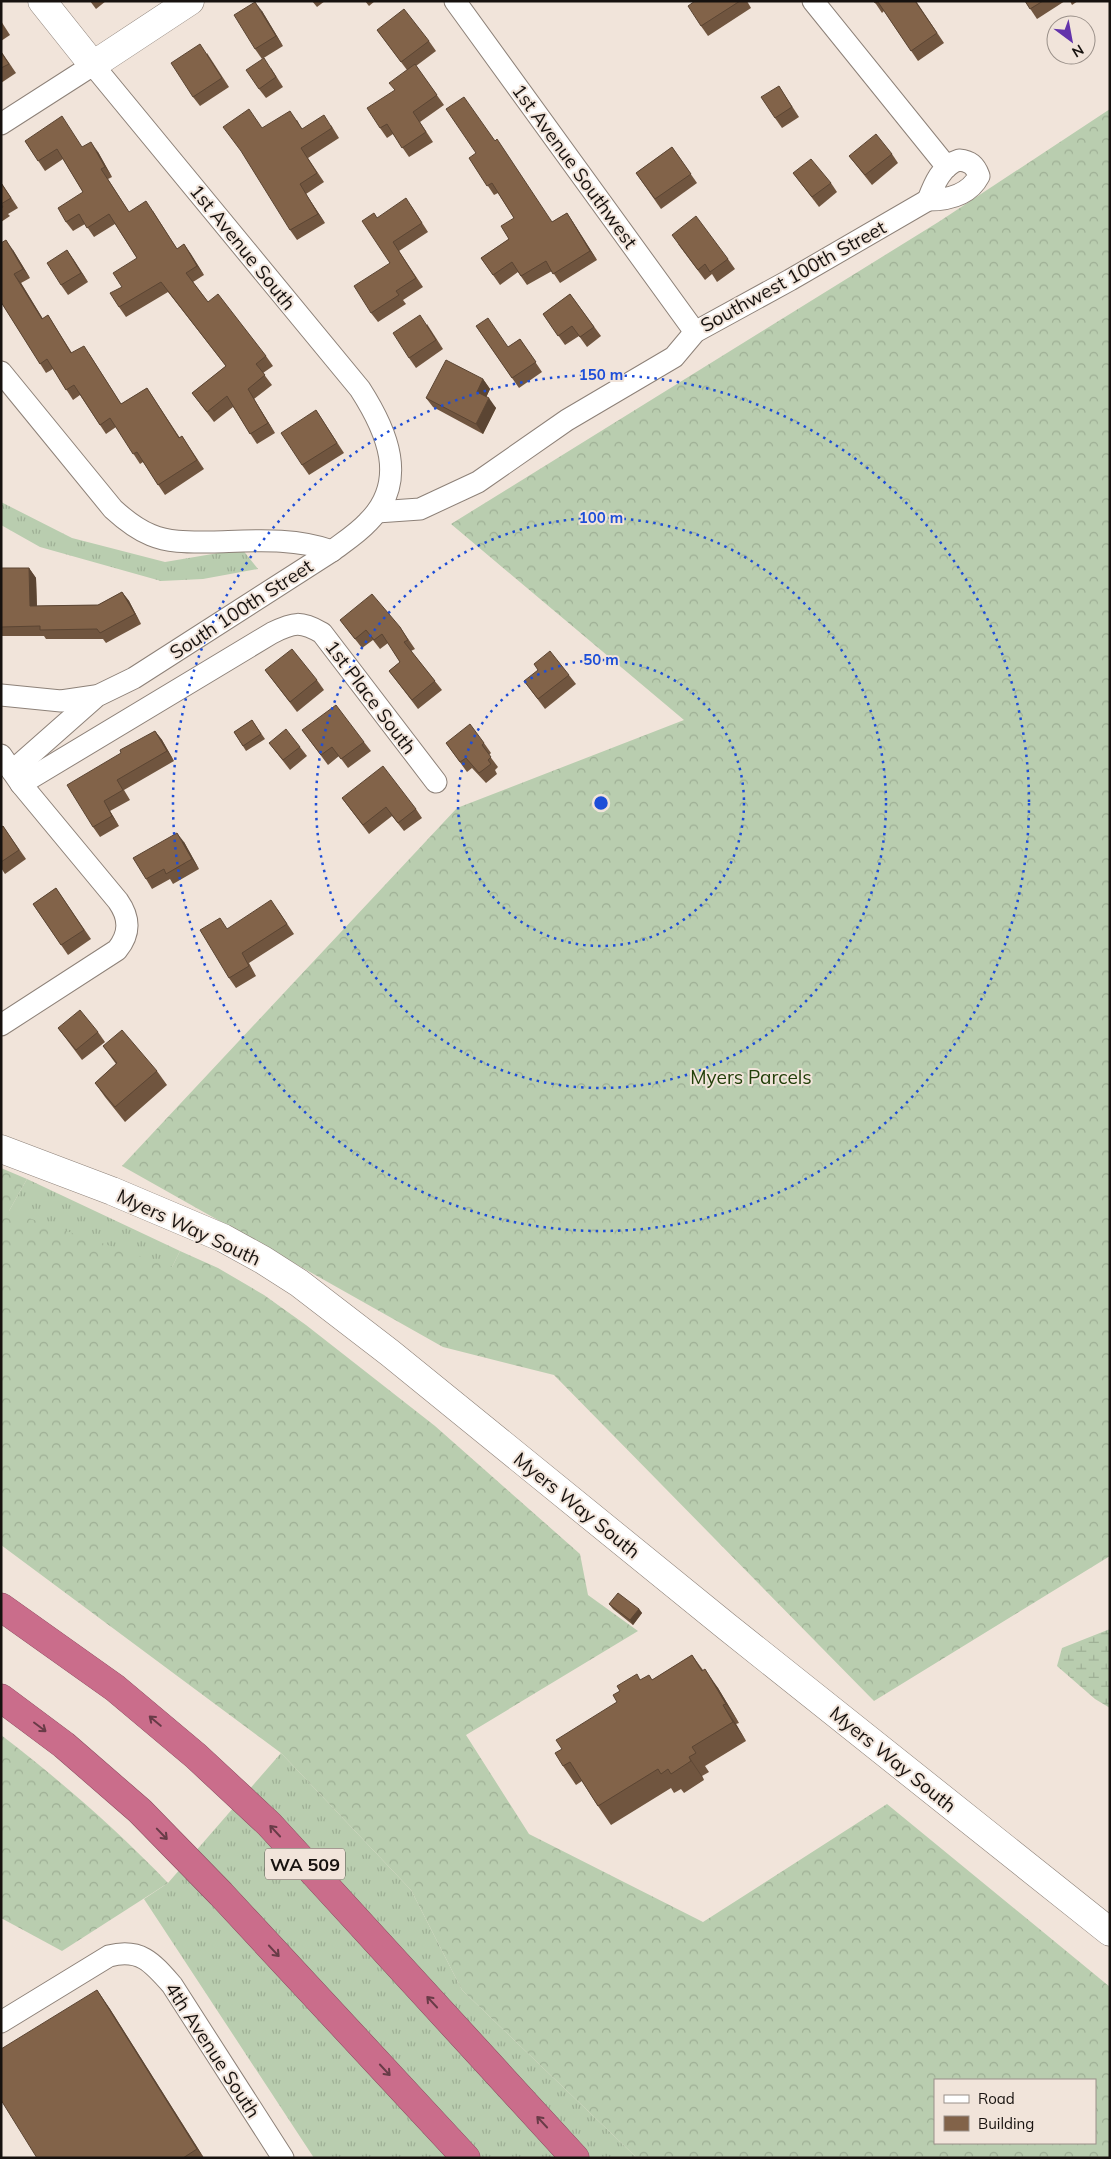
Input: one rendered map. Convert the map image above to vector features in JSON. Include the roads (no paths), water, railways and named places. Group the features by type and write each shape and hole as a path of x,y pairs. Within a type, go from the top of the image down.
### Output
{"highway":[{"name":"WA 509","path":"1,1606 115,1688 196,1756 269,1824 575,2158"},
{"path":"1,1698 64,1745 140,1811 221,1894 466,2158"}],"main road":[{"name":"1st Avenue South","path":"42,1 93,65"},
{"path":"93,65 190,1"},
{"name":"Myers Way South","path":"1,1149 112,1191 223,1238 263,1260 300,1284 390,1354 726,1626 1110,1932"}],"street":[{"name":"1st Avenue Southwest","path":"455,1 695,332"},
{"path":"813,1 947,167 933,186 928,200"},
{"path":"1,124 93,65"},
{"name":"1st Avenue South","path":"93,65 360,389 386,439 391,462 388,488 377,512"},
{"name":"Southwest 100th Street","path":"377,512 420,509 478,482 567,420 674,357 695,332 790,280 928,200 941,200 964,192 970,188 979,176 976,168 969,161 960,160 947,167"},
{"path":"1,372 113,510 128,524 152,536 179,542 280,541 311,543 332,551"},
{"name":"South 100th Street","path":"11,770 97,696 134,678 332,551 357,532 377,512"},
{"name":"South 100th Street","path":"11,770 272,632 298,623"},
{"name":"1st Place South","path":"298,623 309,625 322,633 436,782"},
{"name":"South 100th Street","path":"1,695 61,701 97,696"},
{"path":"1,1025 117,950 125,940 127,930 126,917 118,901 11,770"},
{"name":"4th Avenue South","path":"1,2022 109,1956 123,1953 133,1954 150,1961 172,1985 282,2158"}],"park label":[{"name":"Myers Parcels","path":"751,1077"}]}
